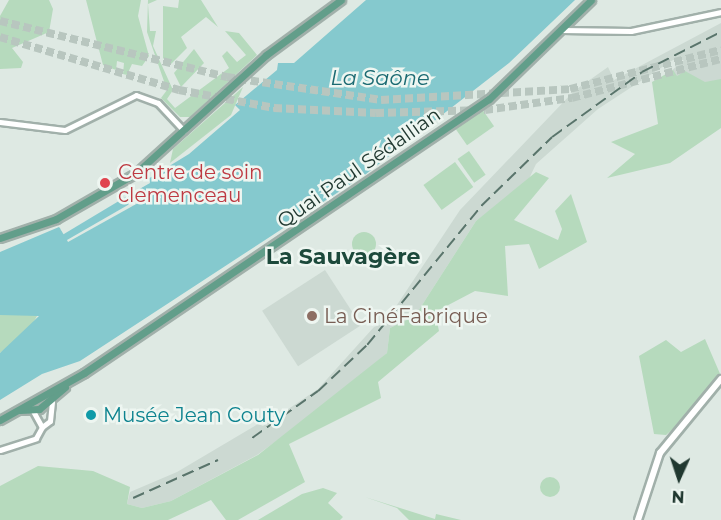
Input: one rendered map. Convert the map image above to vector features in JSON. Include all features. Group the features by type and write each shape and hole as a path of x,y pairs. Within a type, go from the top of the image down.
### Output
{"main road":[{"path":"0,238 36,228 113,188 184,130 264,59 341,0"},
{"path":"331,9 348,0"},
{"name":"Quai Paul Sédallian","path":"33,407 489,99 591,0"},
{"path":"638,520 660,453 721,380"},
{"name":"Quai Paul Sédallian","path":"0,420 20,410 52,402 70,382"}],"street":[{"path":"562,30 576,34 661,26 721,12"},
{"path":"569,23 576,34"},
{"path":"0,122 65,130 136,95 152,99 184,130"},
{"path":"0,450 36,438 42,427 50,421 52,402"},
{"path":"33,407 42,427"}],"shaded area":[{"path":"721,23 721,128 671,71 684,60 673,60 598,109 536,164 527,183 476,221 415,316 390,328 387,353 337,397 257,455 171,501 142,508 127,504 130,492 177,472 258,424 263,426 318,389 374,327 385,323 460,210 574,91 608,67 614,80"},
{"name":"La CinéFabrique","path":"325,270 361,325 298,366 262,311"}],"green space":[{"path":"9,0 49,0 53,9 49,32 12,48 23,62 21,68 0,69 0,16"},
{"path":"86,0 141,0 138,16 149,56 142,66 132,64 127,75 123,74 124,63 117,61 116,70 103,65"},
{"path":"148,0 157,0 148,4 150,31 156,31 153,46 173,90 167,99 175,108 229,68 222,56 227,51 237,62 246,55 225,31 239,33 257,55 190,117 180,117 161,98 167,90 147,32"},
{"path":"179,0 201,0 218,27 206,17 181,37 187,48 170,65 163,58 163,6 178,8"},
{"path":"194,49 204,63 181,87 174,73"},
{"path":"673,70 677,76 685,71 705,82 721,79 721,128 670,163 607,178 635,154 611,142 658,124 652,82"},
{"path":"243,87 231,115 170,163 173,149"},
{"path":"482,109 494,126 467,145 455,128"},
{"path":"469,151 486,175 474,183 458,159"},
{"path":"455,162 473,187 442,210 423,185"},
{"path":"536,172 549,178 514,220 558,240 562,229 555,211 571,194 587,242 539,269 529,244 505,246 508,296 475,291 435,312 439,331 378,382 381,398 289,444 305,482 238,520 226,520 211,500 168,520 0,520 0,486 38,466 93,471 130,487 127,504 142,508 171,501 258,455 387,353 390,328 415,316 476,221"},
{"path":"364,232 369,233 375,239 375,249 369,255 364,256 359,255 353,249 352,244 353,239 359,233"},
{"path":"38,314 29,331 0,353 0,315"},
{"path":"705,339 721,376 666,435 654,434 639,356 666,340 681,352"},
{"path":"550,477 557,480 560,487 557,494 550,497 543,494 540,487 543,480"},
{"path":"323,488 337,493 328,503 343,517 340,520 258,520 302,494"},
{"path":"365,497 435,519 436,514 461,520 409,520 397,508"}],"water":[{"name":"La Saône","path":"366,0 575,0 509,63 366,174 80,361 42,374 0,400 0,353 39,316 0,315 0,252 59,227 63,232 150,183 148,179 189,154 240,110 235,105 277,70 278,63 294,63"}],"pier":[{"path":"147,177 150,182 64,234 60,229"},
{"path":"154,190 156,193 68,242 67,240"}],"tunnel":[{"path":"0,21 227,77 381,100 570,89 721,50"},
{"path":"0,37 179,90 274,108 376,113 485,110 572,98 721,59"}],"railway":[{"path":"252,438 318,391 367,345 481,206 552,137 642,72 721,32"},
{"path":"133,498 218,460"}],"place":[{"name":"Centre de soin clemenceau","path":"105,183"},
{"name":"La CinéFabrique","path":"312,316"},
{"name":"Musée Jean Couty","path":"91,415"}],"district":[{"name":"La Sauvagère","path":"343,257"}]}
